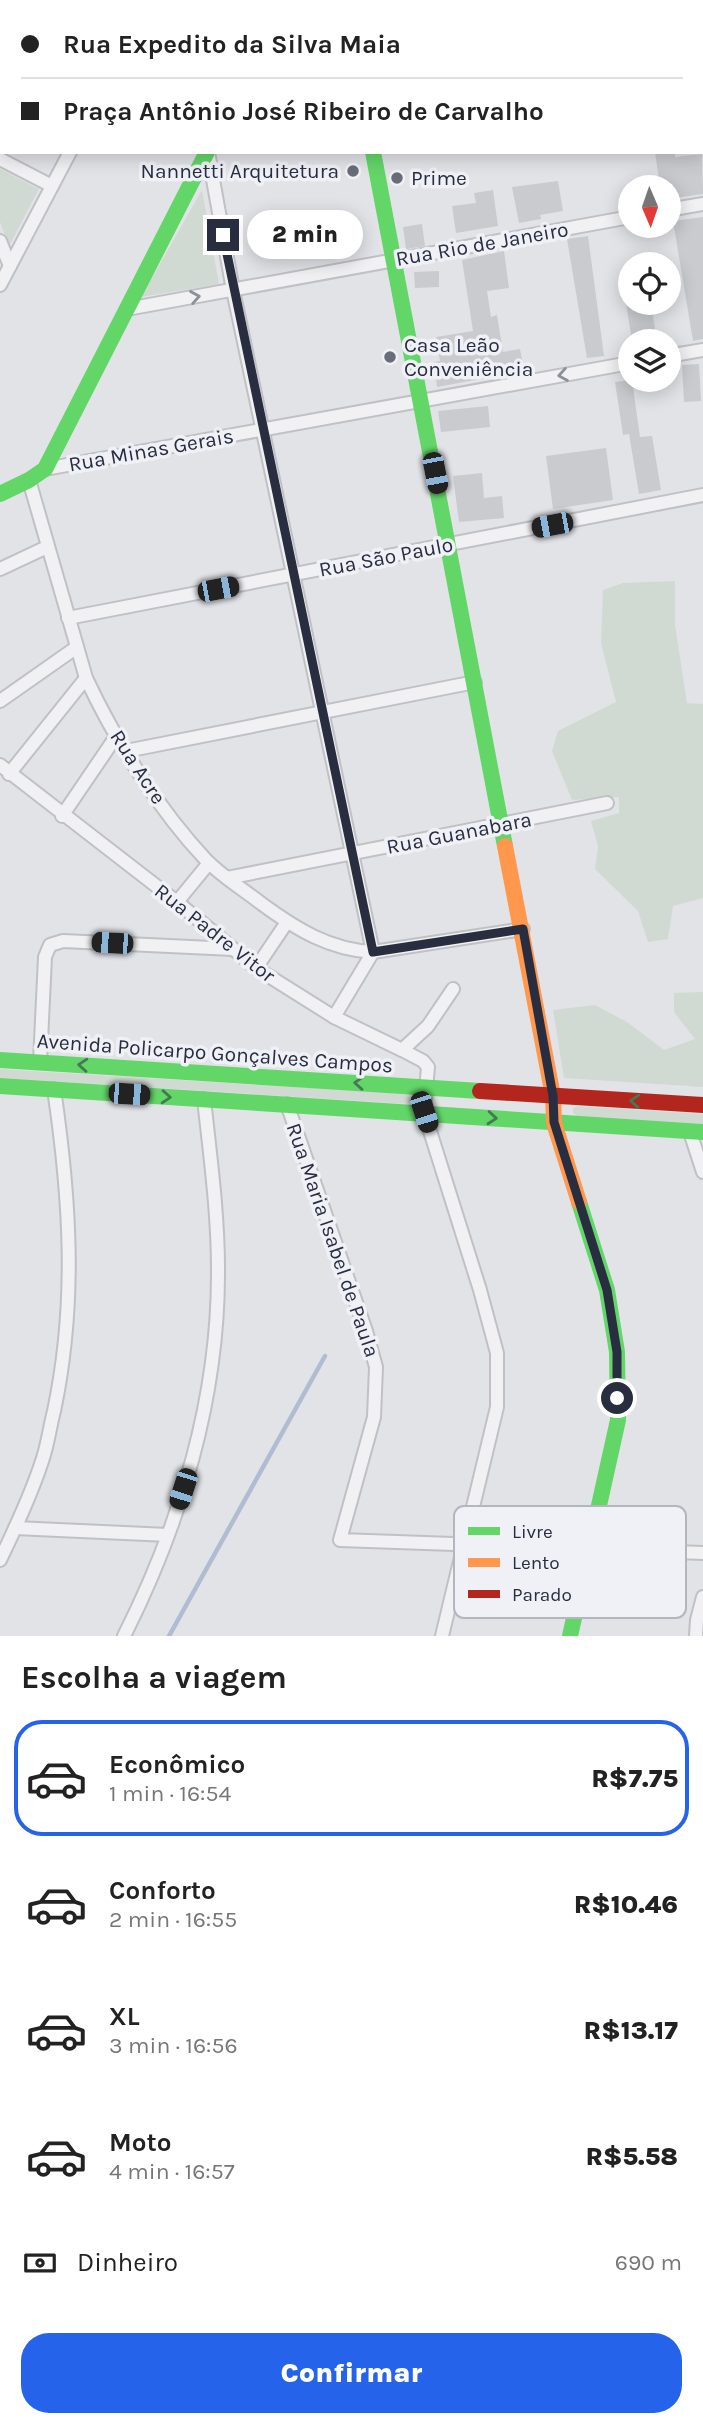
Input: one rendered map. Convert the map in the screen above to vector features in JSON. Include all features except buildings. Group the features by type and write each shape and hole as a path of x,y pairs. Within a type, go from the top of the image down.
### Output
{"street":[{"path":"0,285 69,154"},
{"path":"0,494 45,469 206,154"},
{"path":"207,154 233,290 373,952 334,1017"},
{"path":"373,154 523,929 553,1096 554,1122 607,1290 617,1352 618,1420 599,1506"},
{"path":"0,159 52,186"},
{"path":"681,208 703,204"},
{"name":"Rua Rio de Janeiro","path":"127,309 618,219"},
{"path":"0,242 10,266"},
{"path":"681,354 703,350"},
{"name":"Rua Minas Gerais","path":"45,469 618,365"},
{"name":"Rua Acre","path":"29,480 86,678 126,751 174,822 209,863 287,922 325,942 350,951 373,952 523,929"},
{"name":"Rua São Paulo","path":"68,618 703,495"},
{"path":"0,569 47,547"},
{"path":"0,701 77,647"},
{"path":"4,769 86,678"},
{"path":"126,751 475,682"},
{"path":"62,816 117,735"},
{"name":"Rua Padre Vitor","path":"4,769 177,902 256,968 334,1017 423,1061 428,1067 427,1087"},
{"name":"Rua Guanabara","path":"227,877 607,803"},
{"path":"177,902 209,863"},
{"path":"256,968 287,922"},
{"path":"40,1062 45,957 50,945 63,941 233,949"},
{"path":"402,1050 428,1026 453,989"},
{"name":"Avenida Policarpo Gonçalves Campos","path":"0,1060 703,1105"},
{"path":"0,1086 697,1132 703,1172"},
{"path":"427,1087 424,1112 497,1353 497,1408 473,1506"},
{"path":"0,1560 44,1457 61,1378 68,1311 69,1247 66,1172 54,1089"},
{"path":"124,1636 168,1535 197,1444 213,1351 218,1270 214,1191 204,1099"},
{"name":"Rua Maria Isabel de Paula","path":"287,1104 376,1367 374,1417 340,1540 454,1544"},
{"path":"15,1528 168,1535"},
{"path":"442,1636 454,1586"},
{"path":"696,1636 696,1620 703,1597"},
{"path":"570,1636 574,1618"}],"shaded area":[{"path":"0,169 39,189 9,246 0,222"},
{"path":"202,190 219,284 141,297"},
{"path":"675,581 675,625 687,703 703,704 703,898 673,906 668,939 648,942 638,911 595,869 598,846 591,821 619,813 619,797 572,800 552,751 558,731 616,702 601,643 603,590 623,583"},
{"path":"703,992 703,1087 564,1078 553,1010 595,1005 627,1022 664,1050 695,1039 674,1012 674,993"},
{"path":"0,1069 408,1094 410,1101 408,1104 0,1078"},
{"path":"576,1106 703,1114 703,1124 577,1116 573,1113"}],"waterway":[{"path":"169,1636 325,1356"}],"traffic: fast":[{"path":"0,494 45,469 206,154"},
{"path":"373,154 505,846"},
{"path":"0,1060 480,1091"},
{"path":"0,1086 703,1132"},
{"path":"579,1202 607,1290 617,1352 618,1420 599,1506"},
{"path":"570,1636 574,1618"}],"traffic: slow":[{"path":"505,846 553,1096 554,1123 579,1202"}],"traffic: jam":[{"path":"480,1091 703,1105"}],"place":[{"name":"Nannetti Arquitetura","path":"353,171"},
{"name":"Prime","path":"397,178"},
{"name":"Casa Leão Conveniência","path":"390,357"}],"route":[{"path":"223,235 373,952 523,929 553,1096 554,1122 607,1290 617,1352 617,1398"}]}
